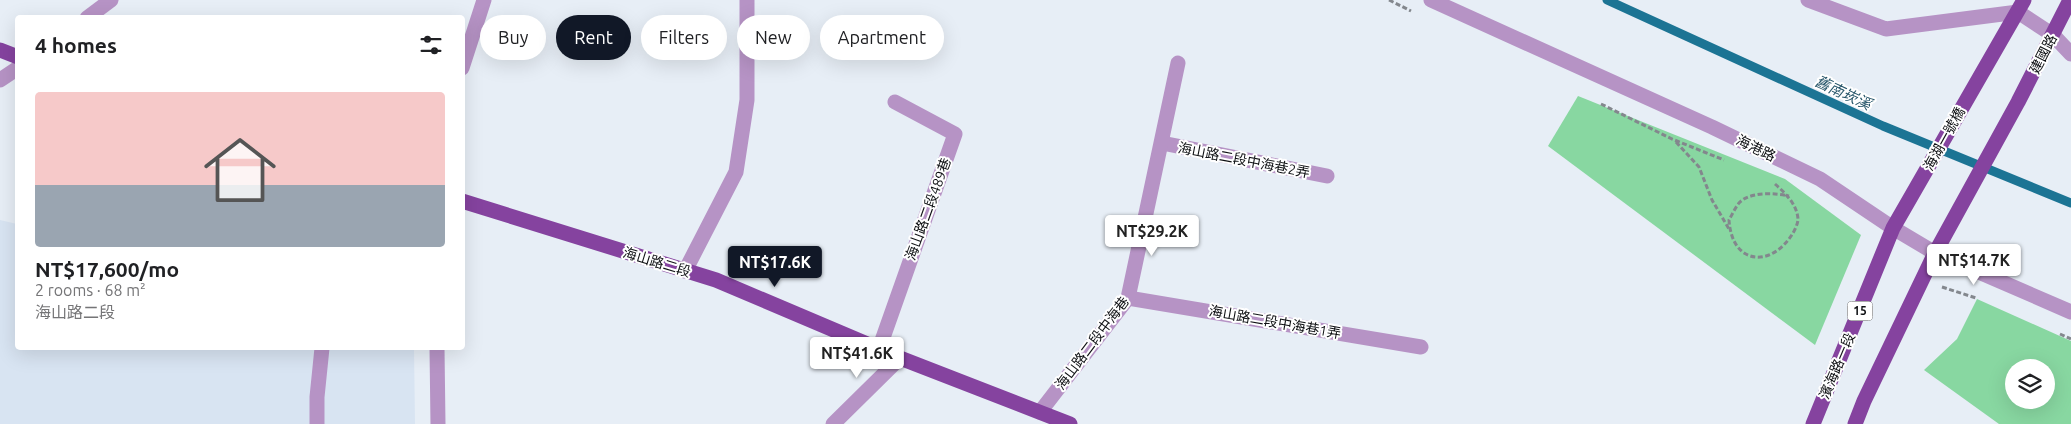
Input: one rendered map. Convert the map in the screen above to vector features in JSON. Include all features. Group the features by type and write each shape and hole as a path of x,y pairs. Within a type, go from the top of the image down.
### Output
{"main road":[{"name":"建國路","path":"1934,253 2018,102 2070,0"},
{"name":"海湖一號橋","path":"1910,200 1978,78 2021,6"},
{"path":"0,50 15,56"},
{"name":"濱海路一段","path":"1813,424 1894,228 1910,200"},
{"name":"海山路二段","path":"465,202 741,290 900,358 1070,424"},
{"path":"1855,424 1934,253"}],"street":[{"path":"91,15 111,0"},
{"path":"465,59 484,0"},
{"path":"685,271 736,172 748,100 748,0"},
{"name":"海港路","path":"1431,0 1712,127 1820,179 1934,253 2071,312"},
{"path":"1808,0 1886,29 2021,6 2071,54"},
{"name":"海山路二段中海巷","path":"1040,412 1128,298 1178,63"},
{"path":"0,80 15,70"},
{"name":"海山路二段489巷","path":"879,349 955,134 895,102"},
{"name":"海山路二段中海巷2弄","path":"1162,143 1327,176"},
{"name":"海山路二段中海巷1弄","path":"1128,298 1422,347"},
{"path":"317,424 317,397 322,350"},
{"path":"438,350 438,424"},
{"path":"833,424 900,358"}],"path":[{"path":"1672,139 1688,153 1699,167 1712,200 1732,239 1741,251 1752,258 1764,257 1786,245 1798,219 1789,196 1772,192 1749,197 1740,202 1729,220 1729,230"}],"shaded area":[{"path":"0,220 15,224 15,350 414,350 415,424 0,424"}],"green space":[{"path":"1578,96 1785,179 1861,235 1815,345 1548,146"},
{"path":"1977,299 2071,341 2071,424 1999,424 1924,370 1957,339"}],"waterway":[{"name":"舊南崁溪","path":"1607,0 1883,126 2071,203"}]}
